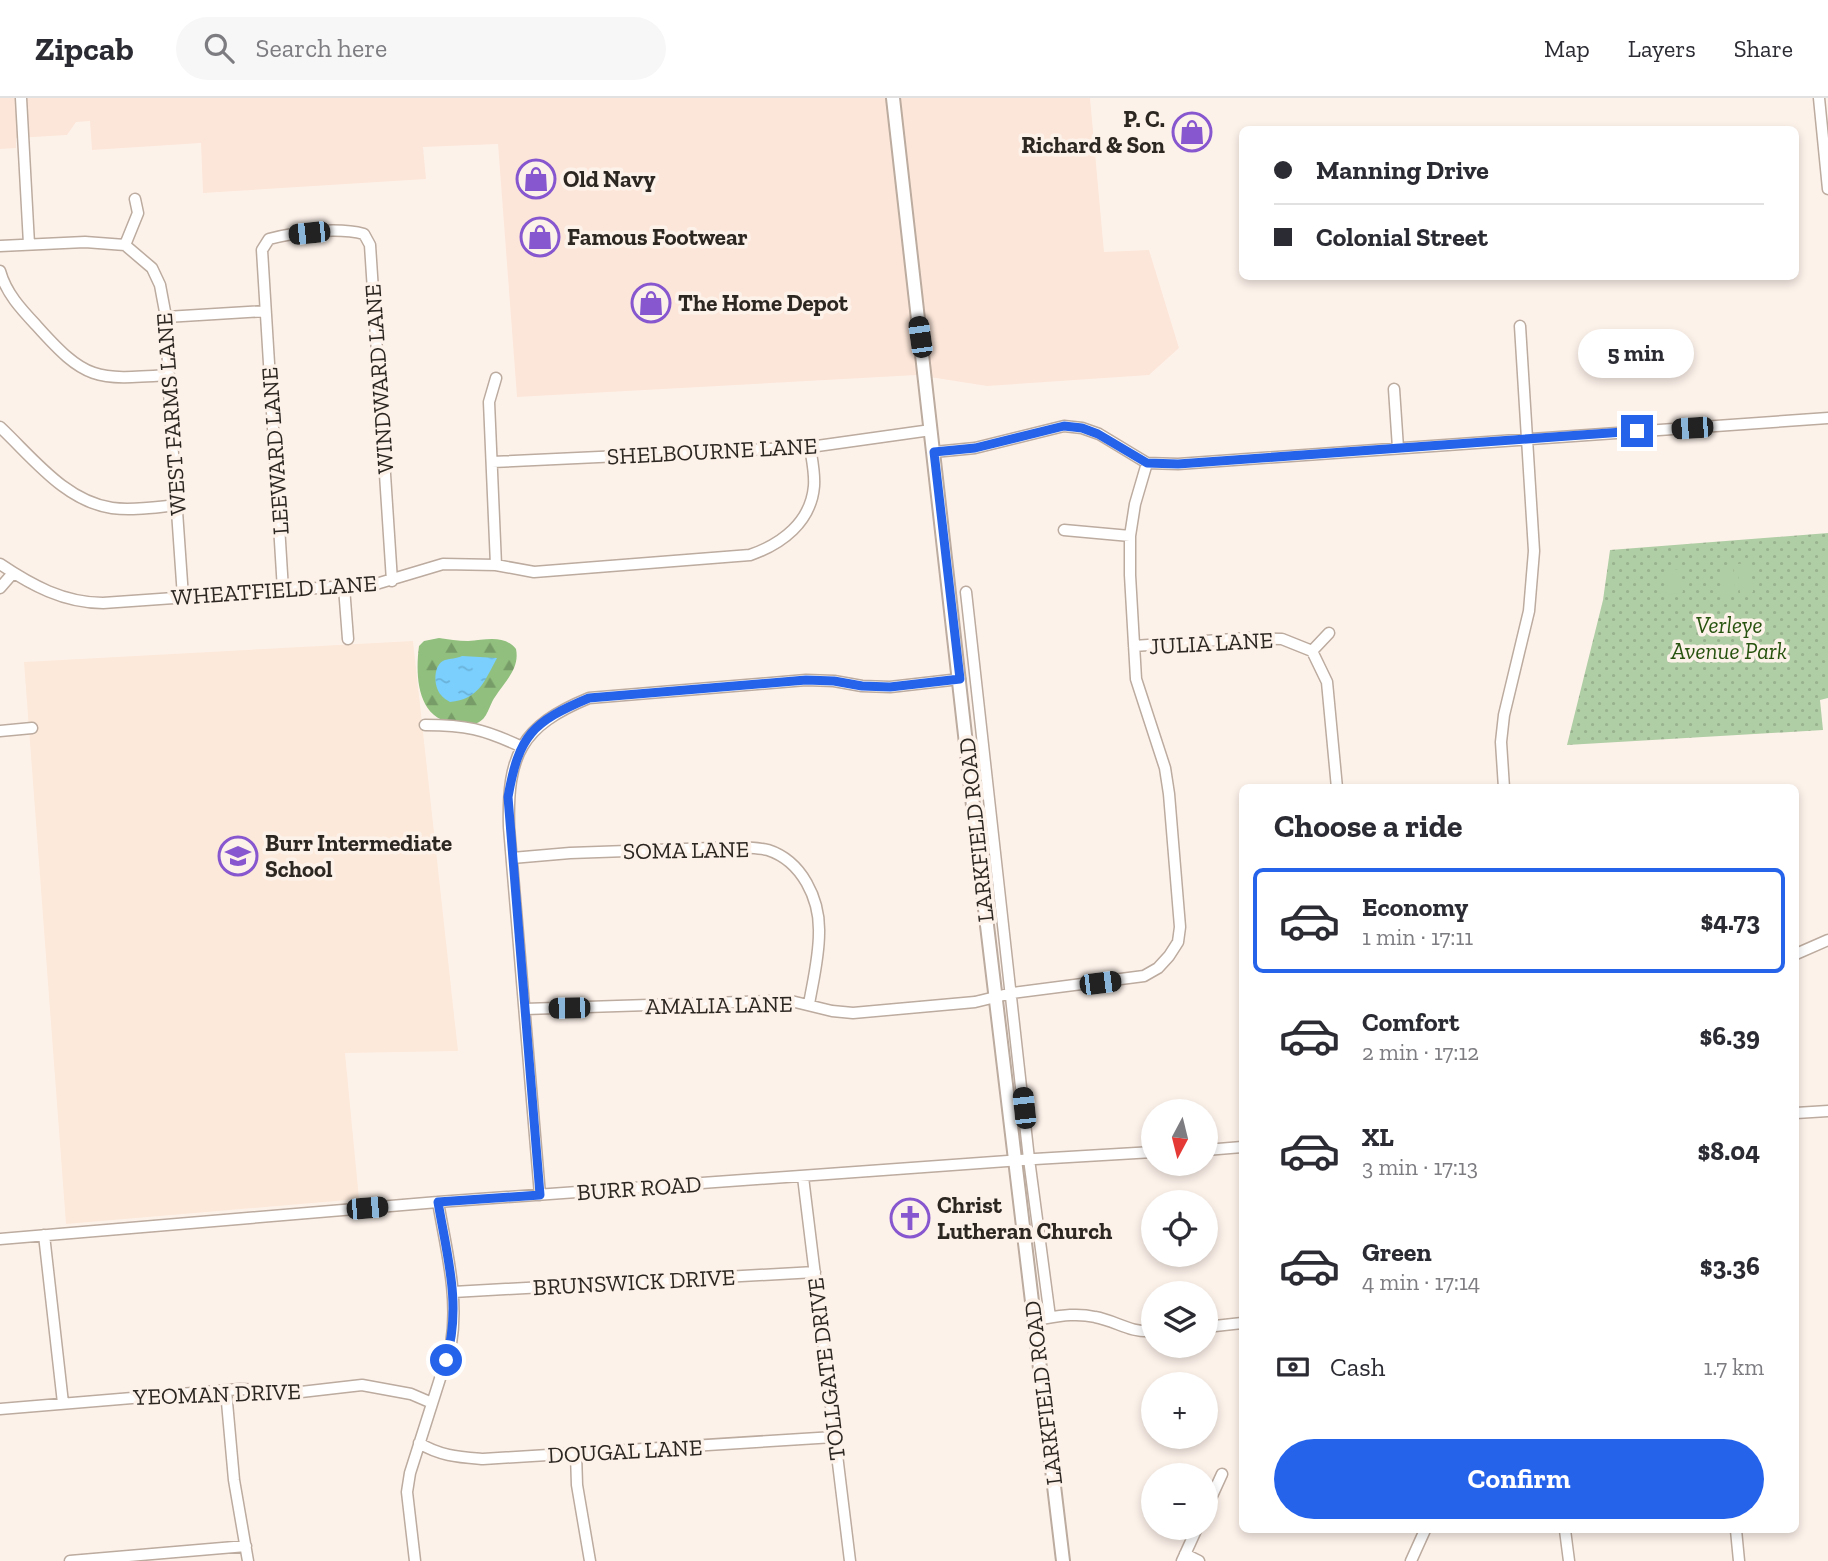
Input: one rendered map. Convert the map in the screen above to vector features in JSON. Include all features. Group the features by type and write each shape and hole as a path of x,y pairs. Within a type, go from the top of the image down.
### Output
{"main road":[{"name":"LARKFIELD ROAD","path":"893,98 1063,1561"}],"street":[{"path":"21,98 29,244"},
{"path":"1819,98 1828,189"},
{"path":"0,246 85,242 125,245 138,213 135,199"},
{"name":"WINDWARD LANE","path":"265,311 262,250 269,239 351,230 364,234 370,245 392,581"},
{"name":"WEST FARMS LANE","path":"125,245 152,268 160,285 166,317 184,597"},
{"path":"0,271 7,290 29,317 65,357 82,369 111,378 169,375"},
{"path":"166,317 265,311"},
{"name":"LEEWARD LANE","path":"265,311 284,590"},
{"path":"1504,784 1501,742 1504,715 1529,611 1533,581 1534,551 1520,326"},
{"path":"496,378 489,402 496,565"},
{"path":"1394,389 1398,448"},
{"path":"934,452 975,448 1064,426 1082,428 1098,434 1147,463 1178,464 1828,418"},
{"path":"0,427 66,490 82,499 114,508 177,505"},
{"name":"SHELBOURNE LANE","path":"492,462 810,447 931,430"},
{"name":"WHEATFIELD LANE","path":"0,564 51,593 81,603 344,587 392,581 443,564 496,565 534,572 750,555 768,549 786,537 797,526 812,500 815,482 810,447"},
{"name":"AMALIA LANE","path":"524,1009 769,1001 809,1004 832,1012 853,1013 975,1002 1012,993 1144,976 1157,968 1178,942 1180,908 1165,768 1136,679 1130,536 1135,504 1147,463"},
{"path":"1064,530 1130,536"},
{"path":"0,588 13,573"},
{"path":"344,587 348,639"},
{"name":"LARKFIELD ROAD","path":"966,592 1029,1159 1050,1317"},
{"path":"1329,633 1312,651 1327,682 1337,784"},
{"name":"JULIA LANE","path":"1135,646 1248,638 1282,639 1312,651"},
{"path":"540,1195 508,797 520,746 540,725 561,710 589,698 806,680 890,687 960,679"},
{"path":"425,725 477,729 520,746"},
{"path":"0,731 32,728"},
{"name":"SOMA LANE","path":"512,858 570,853 741,847 766,849 786,858 800,871 809,888 819,929 818,953 809,1004"},
{"path":"1799,953 1828,940"},
{"path":"1799,1113 1828,1111"},
{"path":"1218,1149 1239,1147"},
{"name":"BURR ROAD","path":"0,1239 438,1202 1029,1159 1141,1154"},
{"name":"TOLLGATE DRIVE","path":"803,1177 850,1561"},
{"path":"415,1561 407,1492 419,1443 451,1344 454,1322 453,1292 438,1202"},
{"path":"44,1236 63,1403"},
{"name":"BRUNSWICK DRIVE","path":"453,1292 815,1272"},
{"path":"1034,1320 1078,1314 1097,1317 1131,1331 1141,1331"},
{"path":"1218,1326 1239,1323"},
{"name":"YEOMAN DRIVE","path":"0,1409 226,1391 260,1389 301,1392 362,1385 411,1394 432,1403"},
{"path":"226,1391 229,1439 248,1561"},
{"name":"DOUGAL LANE","path":"419,1443 452,1457 482,1459 834,1437"},
{"path":"576,1454 577,1485 590,1561"},
{"path":"1218,1483 1222,1474"},
{"path":"1411,1561 1424,1533"},
{"path":"1565,1533 1569,1561"},
{"path":"1736,1533 1739,1561"},
{"path":"1191,1540 1183,1558 1199,1561"},
{"path":"70,1561 246,1546"}],"shaded area":[{"path":"0,98 1090,98 1104,252 1149,250 1179,348 1149,375 987,386 917,375 517,397 498,144 423,147 426,179 203,193 201,143 92,150 90,121 76,122 67,135 16,138 16,148 0,149"},
{"name":"Burr Intermediate School","path":"413,641 458,1051 345,1053 359,1199 66,1224 24,662"}],"green space":[{"name":"Verleye Avenue Park","path":"1828,533 1828,698 1820,700 1823,730 1567,745 1603,600 1610,550"},
{"path":"1751,563 1753,592 1740,593 1737,564"},
{"path":"1733,565 1735,593 1722,595 1720,566"},
{"path":"1679,569 1683,592 1668,595 1664,571"},
{"path":"439,638 464,641 500,640 516,649 516,663 511,674 486,715 477,723 443,720 433,714 421,695 419,646 424,641"}],"water":[{"path":"462,656 497,658 480,688 468,697 450,702 438,691 436,670 441,662"}],"place":[{"name":"P. C. Richard & Son","path":"1192,132"},
{"name":"Old Navy","path":"536,179"},
{"name":"Famous Footwear","path":"540,237"},
{"name":"The Home Depot","path":"651,303"},
{"name":"Burr Intermediate School","path":"238,856"},
{"name":"Christ Lutheran Church","path":"910,1218"}],"route":[{"path":"446,1360 454,1322 453,1292 438,1202 540,1195 508,797 512,770 520,746 540,725 561,710 589,698 806,680 890,687 960,679 934,452 975,448 1039,430 1064,426 1082,428 1098,434 1147,463 1178,464 1637,431"}]}
